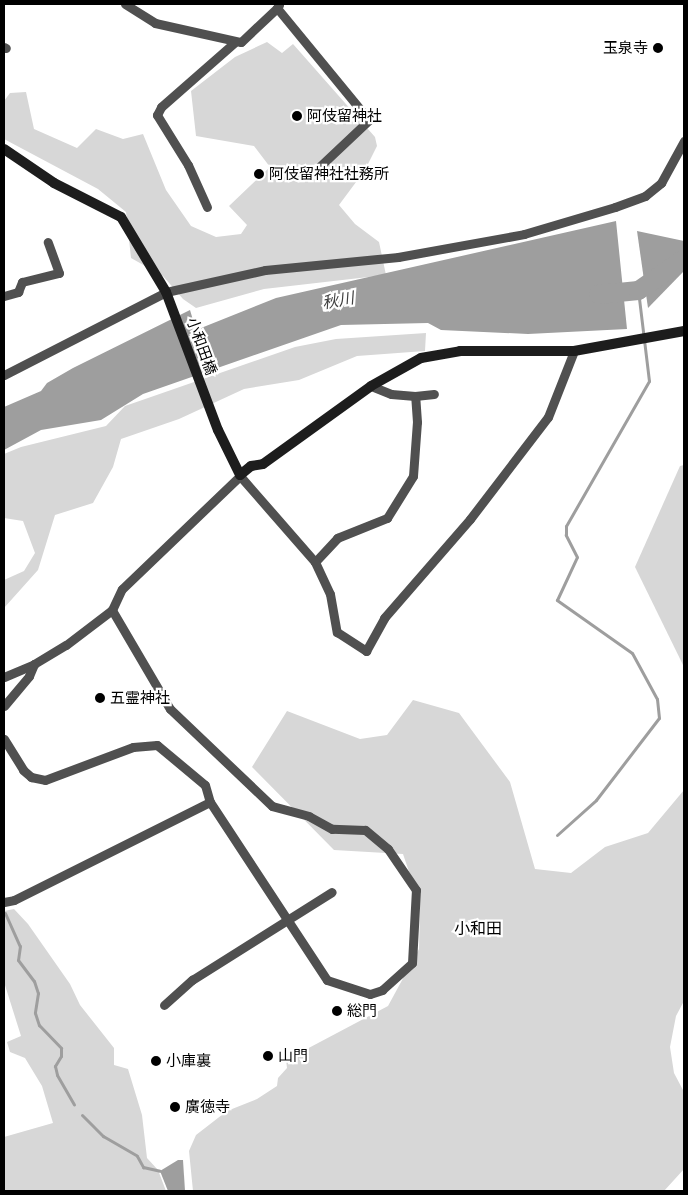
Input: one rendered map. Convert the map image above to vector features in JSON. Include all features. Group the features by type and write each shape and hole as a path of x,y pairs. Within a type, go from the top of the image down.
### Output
{"street":[{"path":"125,4 155,23 235,42 241,42 278,6 372,118 317,169"},
{"path":"207,206 188,165 157,115 161,107 235,42"},
{"path":"4,375 167,295 266,270 398,257 524,234 578,220 652,191 661,183 684,141"},
{"name":"小和田橋","path":"4,149 54,183 121,217 167,295 208,405 240,475 251,466 263,464 371,386"},
{"path":"4,296 18,292 22,282 59,273 48,242"},
{"path":"371,386 406,364 439,354 574,351 684,331"},
{"path":"4,676 34,664 112,610 122,589 240,476 315,562 330,594 337,632 366,651 384,618 470,519 548,417 574,351"},
{"path":"371,386 391,394 414,396 434,394"},
{"path":"315,562 337,538 387,518 413,476 417,422 414,396"},
{"path":"4,739 23,770 31,777 45,780 133,747 157,745 205,784 210,802 327,980 370,994 382,990 412,963 416,890 388,849 364,830 332,829 304,814 272,806 170,709 112,610"},
{"path":"4,706 29,676 34,664"},
{"path":"4,902 14,900 210,802"},
{"path":"164,1005 192,980 332,892"}],"shaded area":[{"path":"267,42 282,53 293,44 375,137 377,146 365,170 339,205 355,224 379,242 386,275 264,289 196,308 183,299 163,276 131,258 126,212 98,189 4,139 4,101 10,93 26,92 34,129 77,148 96,129 123,139 143,134 166,190 191,226 216,237 241,234 247,225 229,206 270,167 254,146 196,136 191,91 235,57"},
{"path":"426,333 425,351 357,356 299,380 244,389 179,419 121,439 113,467 93,503 55,515 38,570 4,608 4,580 24,571 35,553 23,521 4,518 4,454 21,447 106,426 125,406 295,347 336,339"},
{"path":"684,465 684,667 635,567 680,466"},
{"path":"413,700 459,713 510,782 535,869 571,873 605,847 648,833 684,790 684,1001 676,1016 670,1047 674,1073 684,1092 684,1169 664,1191 193,1191 189,1151 196,1135 227,1111 257,1099 277,1086 278,1078 287,1068 286,1060 388,1006 419,949 420,904 403,854 334,850 252,767 287,711 360,739 387,735"},
{"path":"14,909 28,924 70,984 80,1005 114,1048 114,1065 128,1069 142,1115 147,1158 158,1170 166,1191 4,1191 4,1137 53,1123 42,1086 25,1058 10,1052 7,1042 21,1036 4,982 4,911"}],"water":[{"path":"616,221 627,329 528,334 441,330 428,323 341,325 143,394 101,420 41,430 4,450 4,407 41,391 47,383 73,368 190,310 196,330 276,298"},
{"path":"637,231 684,241 684,271 648,308"},
{"path":"178,1160 183,1160 185,1191 168,1191 160,1171"}],"waterway":[{"name":"秋川","path":"598,294 638,290 684,258"},
{"path":"557,835 596,800 659,718 657,699 632,653 557,600 577,557 566,535 566,526 649,381 638,290"},
{"path":"5,913 20,946 18,960 34,981 38,993 35,1013 39,1025 61,1048 61,1056 55,1066 57,1075 74,1105"},
{"path":"82,1115 103,1136 137,1156 143,1167 160,1171"}],"place":[{"name":"玉泉寺","path":"658,48"},
{"name":"阿伎留神社","path":"297,116"},
{"name":"阿伎留神社社務所","path":"259,174"},
{"name":"五霊神社","path":"100,698"},
{"name":"総門","path":"337,1011"},
{"name":"山門","path":"268,1056"},
{"name":"小庫裏","path":"156,1061"},
{"name":"廣徳寺","path":"175,1107"}],"district":[{"name":"小和田","path":"478,928"}]}
